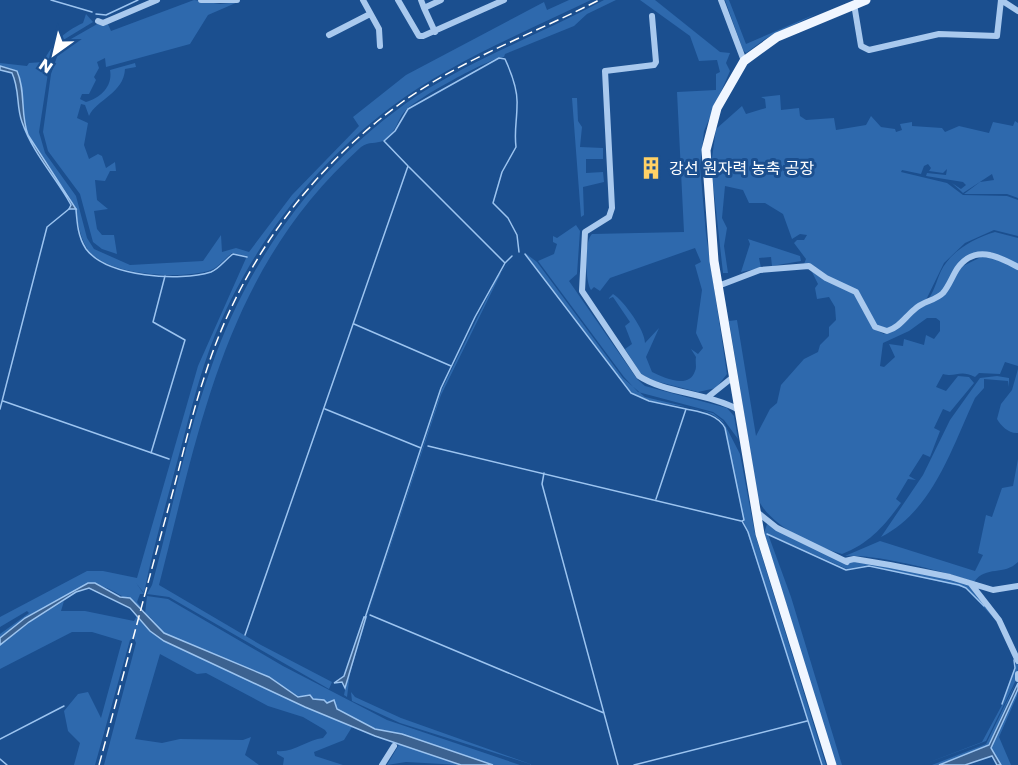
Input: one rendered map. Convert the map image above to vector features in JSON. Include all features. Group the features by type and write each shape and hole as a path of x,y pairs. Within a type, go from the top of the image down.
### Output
{"main road":[{"path":"832,765 760,534 755,509 710,229 707,140 717,108 744,61 777,38 866,0"}],"street":[{"path":"98,21 103,23 158,0"},
{"path":"201,0 237,0"},
{"path":"363,0 379,29 380,46"},
{"path":"398,0 419,36 435,32 504,0"},
{"path":"421,0 435,32"},
{"path":"424,8 441,0"},
{"path":"721,0 744,61"},
{"path":"854,4 861,46 869,50 939,34 996,36 1001,0 1018,12"},
{"path":"329,35 370,15"},
{"path":"652,16 656,62 654,65 605,71 612,208 609,217 585,232 582,291 639,375 653,383 708,397 739,410"},
{"path":"718,286 760,270 809,266 826,278 856,292 874,327 887,332 900,324 920,305 931,302 942,294 958,267 971,258 987,253 995,254 1018,267"},
{"path":"708,397 732,377"},
{"path":"755,509 777,528 846,562 866,560 993,590 1018,586"},
{"path":"970,583 999,620 1018,661"},
{"path":"1018,674 1018,679"},
{"path":"382,765 394,746"}],"shaded area":[{"path":"194,0 220,4 238,2 208,15 190,44 106,67 105,58 97,62 99,68 94,77 96,80 89,94 82,94 80,99 86,102 96,98 108,86 110,70 135,63 136,67 125,69 120,84 97,105 89,116 85,105 81,104 77,118 88,123 84,145 89,159 98,154 102,156 106,168 115,162 116,171 110,171 105,181 95,180 97,200 108,209 94,211 97,229 102,235 114,235 117,254 102,249 93,242 80,194 48,151 43,132 51,74 59,51 71,39 99,23 107,22 111,31"},
{"path":"569,0 591,0 488,49 438,76 391,107 361,131 308,185 262,246 225,313 200,377 144,593 136,583 144,594 140,594 137,602 139,609 115,592 88,583 25,618 0,638 0,634 29,613 27,611 0,627 0,617 87,571 103,571 137,578 198,366 247,256 232,253 211,270 182,275 146,274 112,266 98,259 84,244 70,198 27,134 23,118 19,74 17,71 0,66 0,63 27,66 29,63 43,62 59,39 69,30 83,23 86,14 93,22 60,42 50,60 39,132 45,153 76,196 87,238 94,249 130,265 203,261 221,235 222,252 236,248 249,252 292,195 359,126 353,117 406,75 544,2 547,10"},
{"path":"604,0 616,0 587,14 574,26 505,54 504,57 469,71 437,89 405,111 394,131 387,138 361,147 316,194 279,243 250,295 226,349 206,405 159,585 261,645 332,682 329,689 169,597 147,594 152,585 187,447 212,365 247,286 268,249 293,214 320,180 350,149 418,95 463,69"},
{"path":"640,0 655,0 720,52 730,53 726,63 730,71 704,131 700,166 706,234 727,374 716,388 698,392 651,380 641,374 625,349 632,344 625,326 630,322 613,297 608,299 613,294 623,303 638,324 645,343 659,328 646,357 652,372 675,380 687,380 692,377 696,368 696,357 691,349 698,354 703,348 696,333 702,290 695,265 701,262 695,248 610,278 600,291 594,287 591,290 589,286 586,262 589,238 592,234 684,232 677,92 716,90 716,74 720,72 717,60 699,61 690,36"},
{"path":"725,0 729,0 746,44 818,13 765,39 746,53"},
{"path":"0,66 17,71 28,135 76,209 69,209 71,205 31,143 20,116 12,73 0,70"},
{"path":"780,95 781,110 799,108 800,116 806,120 834,118 836,130 866,125 871,116 881,127 895,129 896,132 902,130 900,124 912,122 912,126 942,128 945,132 959,126 989,133 993,122 1013,126 1015,121 1018,123 1018,198 1007,194 964,194 980,182 994,180 992,174 963,193 952,183 961,189 966,185 963,182 926,176 927,173 946,175 947,169 943,173 929,171 931,168 928,164 924,166 921,174 902,170 901,172 947,183 963,195 1007,196 1018,200 1018,236 994,230 965,243 944,263 926,300 891,328 878,329 861,295 804,264 806,259 794,243 797,240 804,240 807,235 800,234 792,239 783,214 765,203 749,203 743,190 725,186 722,218 727,228 724,246 728,273 723,273 711,165 716,129 742,106 746,114 766,108 765,99 761,97"},
{"path":"572,98 577,98 578,121 582,127 580,147 603,148 603,159 586,159 586,173 603,172 604,182 583,187 584,215 581,217"},
{"path":"576,225 580,231 577,274 569,281 637,379 645,386 727,408 734,416 738,439 724,420 713,412 638,392 624,377 538,261 554,254 557,244 553,242 553,236 557,238"},
{"path":"995,232 1018,238 1018,266 991,252 968,257 942,292 927,301 941,271 951,257 971,242"},
{"path":"748,239 800,256 801,261 772,266 771,257 759,258 761,268 741,272 750,244"},
{"path":"525,253 537,262 623,378 645,397 688,407 642,398 631,392"},
{"path":"981,257 1001,258 1018,270 1018,366 1005,362 1000,374 979,373 975,377 965,374 943,374 936,387 946,391 958,376 969,377 974,383 950,412 943,409 934,428 940,431 930,457 923,454 909,476 916,480 908,479 896,499 901,503 882,526 861,545 842,554 794,534 772,518 758,499 729,321 737,320 756,436 770,409 777,403 781,385 804,359 818,352 820,345 829,336 829,327 836,320 835,307 829,297 817,299 815,288 818,284 811,270 852,291 860,302 872,328 884,334 916,309 932,303 963,266","holes":["927,318 936,318 940,321 940,331 934,339 926,335 924,345 904,339 903,346 889,344 895,357 884,367 880,366 883,343 909,331"]},
{"path":"502,272 441,395 368,614 350,673 347,697 344,695 349,671 442,389"},
{"path":"1018,369 1018,433 1015,433 1006,429 997,419 1001,404 1012,390"},
{"path":"997,376 1009,378 1009,387 1008,381 984,379 984,388 975,398 949,457 928,495 899,526 881,537 923,475 950,420 980,378"},
{"path":"702,410 713,413 723,421 740,454 755,534 826,765 823,765 744,522 724,423"},
{"path":"1018,459 1018,562 1013,566 984,574 974,582 891,560 845,556 880,541 975,571 983,555 978,553 986,515 992,517 1002,488 1013,486"},
{"path":"767,524 848,564 854,560 873,562 968,584 994,614 1000,625 966,588 869,565 847,569 768,534 791,597 842,765 836,765 764,533"},
{"path":"88,583 95,583 120,597 130,598 164,633 269,677 298,697 310,695 313,699 324,700 327,703 334,700 337,709 375,729 402,734 493,765 461,765 375,736 305,707 164,641 150,631 130,608 89,588 76,592 29,622 0,645 0,638 25,618"},
{"path":"147,596 168,599 283,666 387,720 520,765 493,765 402,734 375,729 337,709 332,701 327,703 323,700 313,700 310,695 298,697 269,677 164,633 145,614"},
{"path":"64,601 61,611 85,611 134,621 138,614 150,631 164,641 352,727 344,740 314,752 315,756 343,765 283,765 284,758 277,754 277,751 289,750 323,738 327,733 325,730 303,717 268,706 206,673 197,674 160,654 135,739 162,743 180,739 243,740 251,737 245,755 259,765 104,765 136,643 134,638 130,640 95,765 74,765 80,743 68,731 64,711 78,694 88,692 101,718 122,641 92,632 72,632 0,669 0,645 22,627"},
{"path":"364,617 366,617 345,688 342,682 334,683 344,676"},
{"path":"1002,629 1016,654 1017,678 986,741 922,765 982,742 1002,705 1016,664"},
{"path":"1017,680 989,745 939,765 932,765 986,744"},
{"path":"1018,683 1018,689 991,748 1001,765 997,765 992,756 965,765 939,765 989,745"},
{"path":"1018,688 1017,696 999,737 1011,765 1001,765 991,748"},
{"path":"351,692 355,697 401,718 533,765 400,723 352,701"},
{"path":"400,743 461,765 406,762 387,765"}],"waterway":[{"path":"51,0 92,12"},
{"path":"96,14 106,15 138,0"},
{"path":"245,635 408,166 384,141 395,131 408,109 499,58 505,59 516,94 516,147 502,172 493,203 508,218 517,235 519,252"},
{"path":"409,167 505,263 475,317 441,388 421,448"},
{"path":"0,409 47,227 69,209"},
{"path":"76,209 77,225 86,249 110,266 127,271 145,275 181,277 214,271 233,254 247,257"},
{"path":"525,254 631,393 649,401 686,409 656,499"},
{"path":"505,263 512,256"},
{"path":"151,453 185,340 153,322 165,276"},
{"path":"354,324 451,366"},
{"path":"3,401 169,459"},
{"path":"325,409 421,448 365,618"},
{"path":"686,409 713,417 725,428 744,520 742,521 748,532 822,765"},
{"path":"428,446 741,521"},
{"path":"544,473 542,484 618,765"},
{"path":"767,534 846,570 869,566 959,585 966,588 984,606"},
{"path":"370,615 604,713"},
{"path":"1002,704 1015,668 1014,660"},
{"path":"0,739 64,706"},
{"path":"634,765 807,721"},
{"path":"0,759 7,765"}],"railway":[{"path":"99,765 200,390 219,335 257,259 307,190 367,130 401,103 448,73 599,0"}],"place":[{"name":"강선 원자력 농축 공장","path":"651,168"}]}
